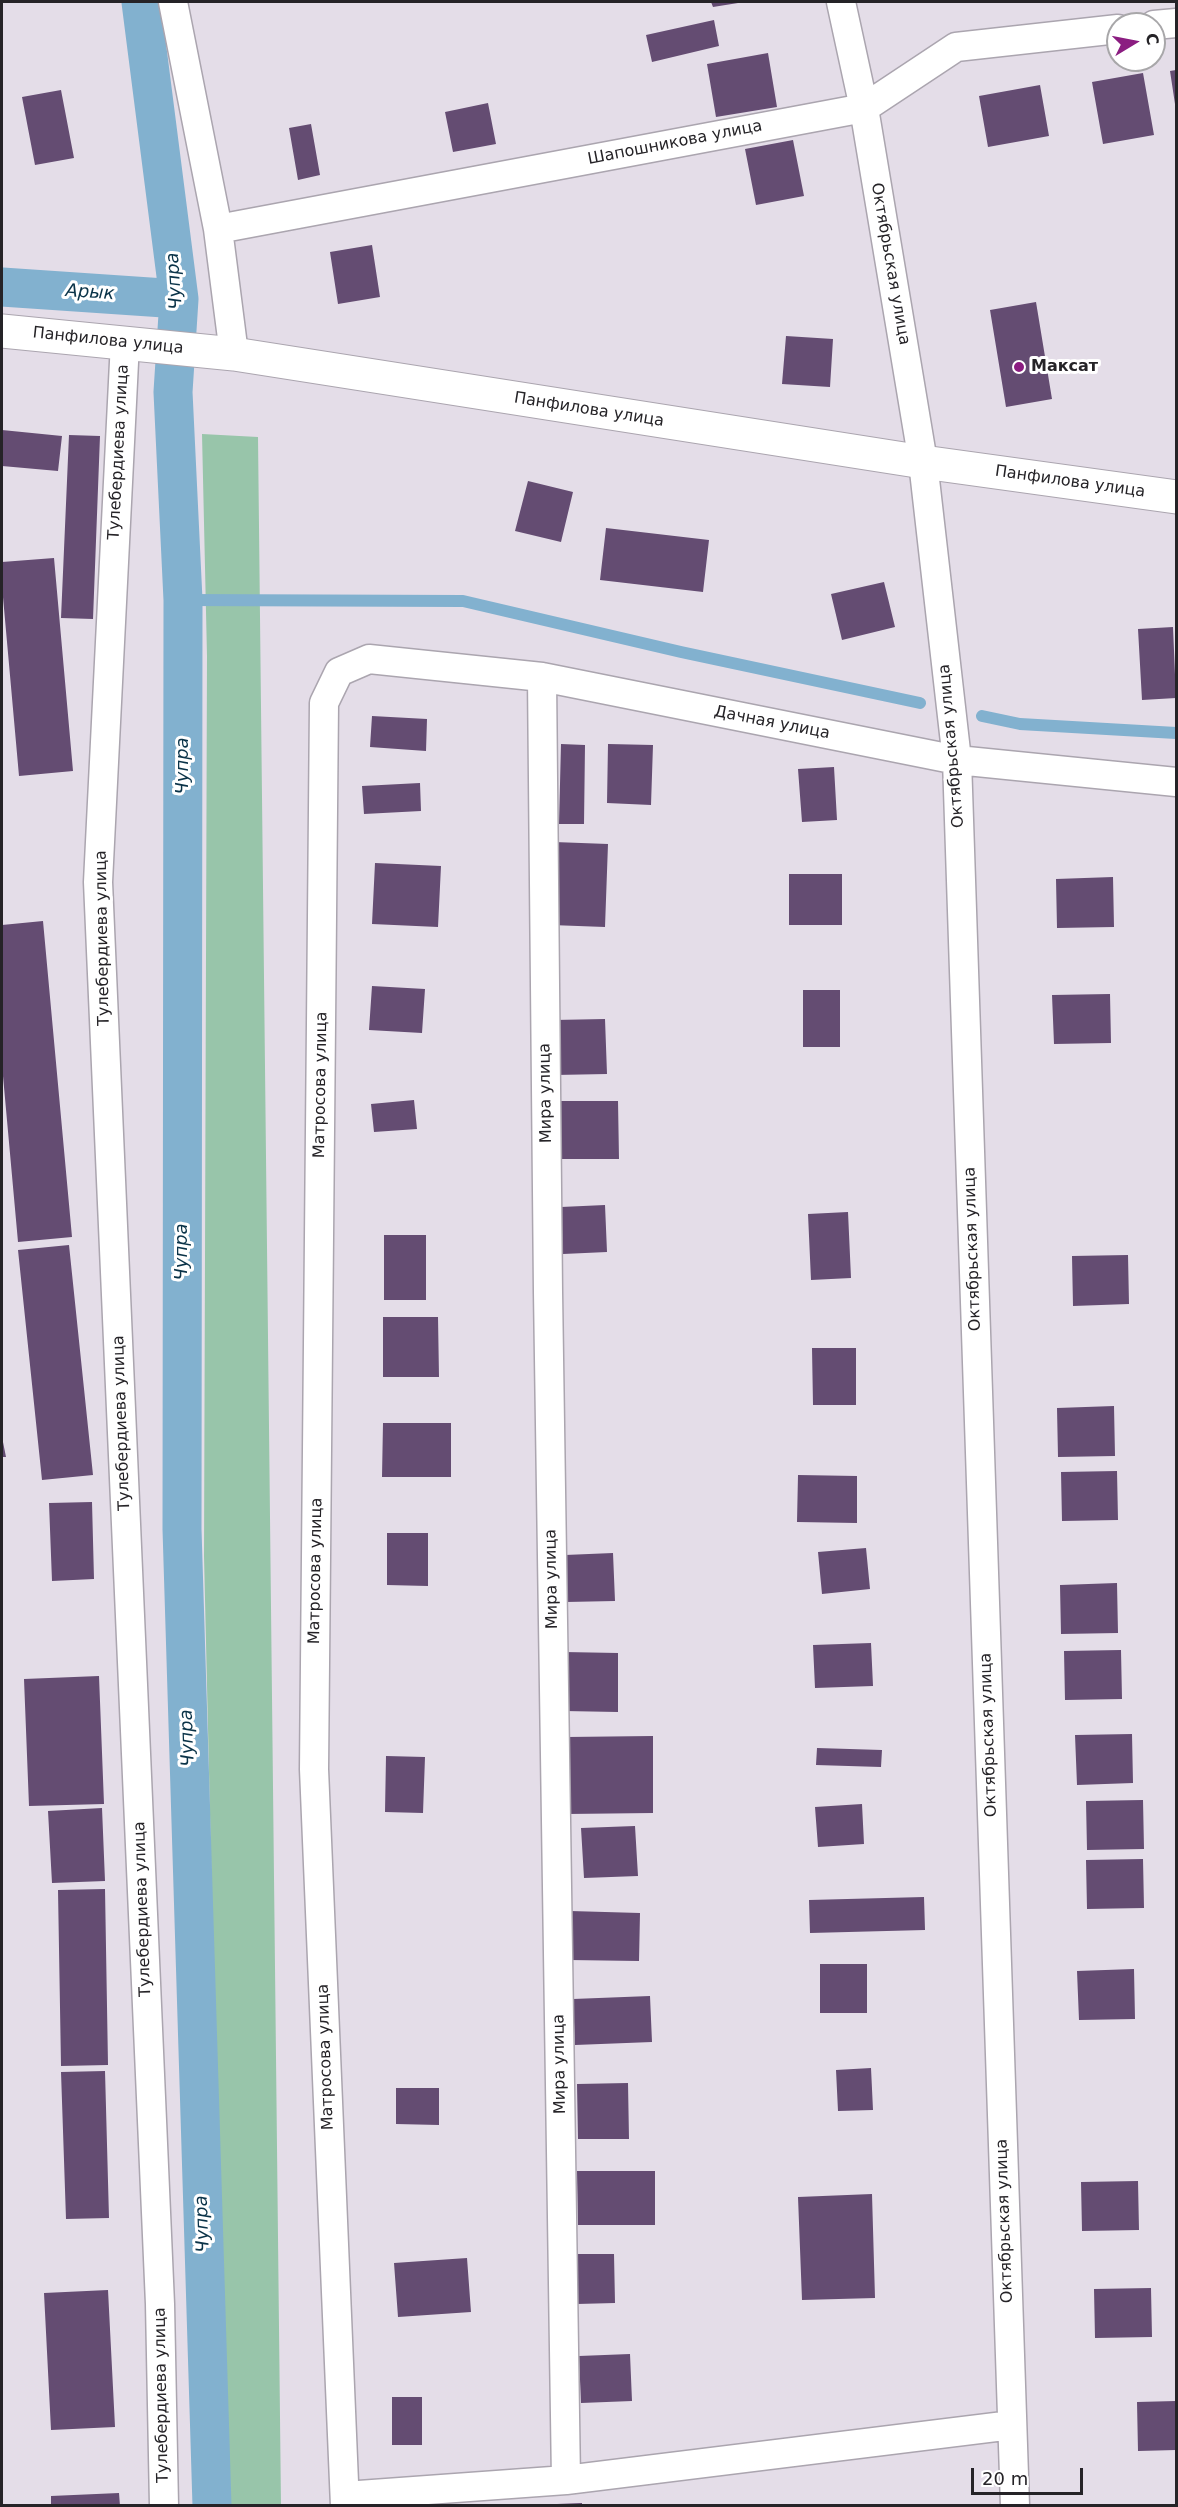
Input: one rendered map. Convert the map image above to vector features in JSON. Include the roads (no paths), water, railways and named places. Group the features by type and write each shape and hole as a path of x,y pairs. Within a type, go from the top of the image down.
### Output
{"street":[{"path":"173,2 218,229 234,354"},
{"name":"Октябрьская улица","path":"841,2 864,108 924,462 957,760 1015,2505"},
{"name":"Шапошникова улица","path":"218,229 864,108 956,47 1106,30"},
{"name":"Панфилова улица","path":"2,331 234,354 924,462 1176,497"},
{"name":"Тулебердиева улица","path":"125,342 98,882 160,2304 164,2505"},
{"name":"Дачная улица","path":"369,659 542,676 957,760 1176,782"},
{"name":"Матросова улица","path":"345,2501 314,1769 324,703 339,672 369,659"},
{"name":"Мира улица","path":"542,676 566,2480"},
{"path":"345,2501 566,2480 1012,2425"}],"waterway":[{"name":"Чупра","path":"141,2 179,299 173,392 183,600 182,1529 212,2506"},
{"name":"Арык","path":"2,287 179,299"},
{"path":"183,600 463,601 681,652 920,703"},
{"path":"982,716 1020,724 1176,733"}],"place":[{"name":"Максат","path":"1019,367"}]}
